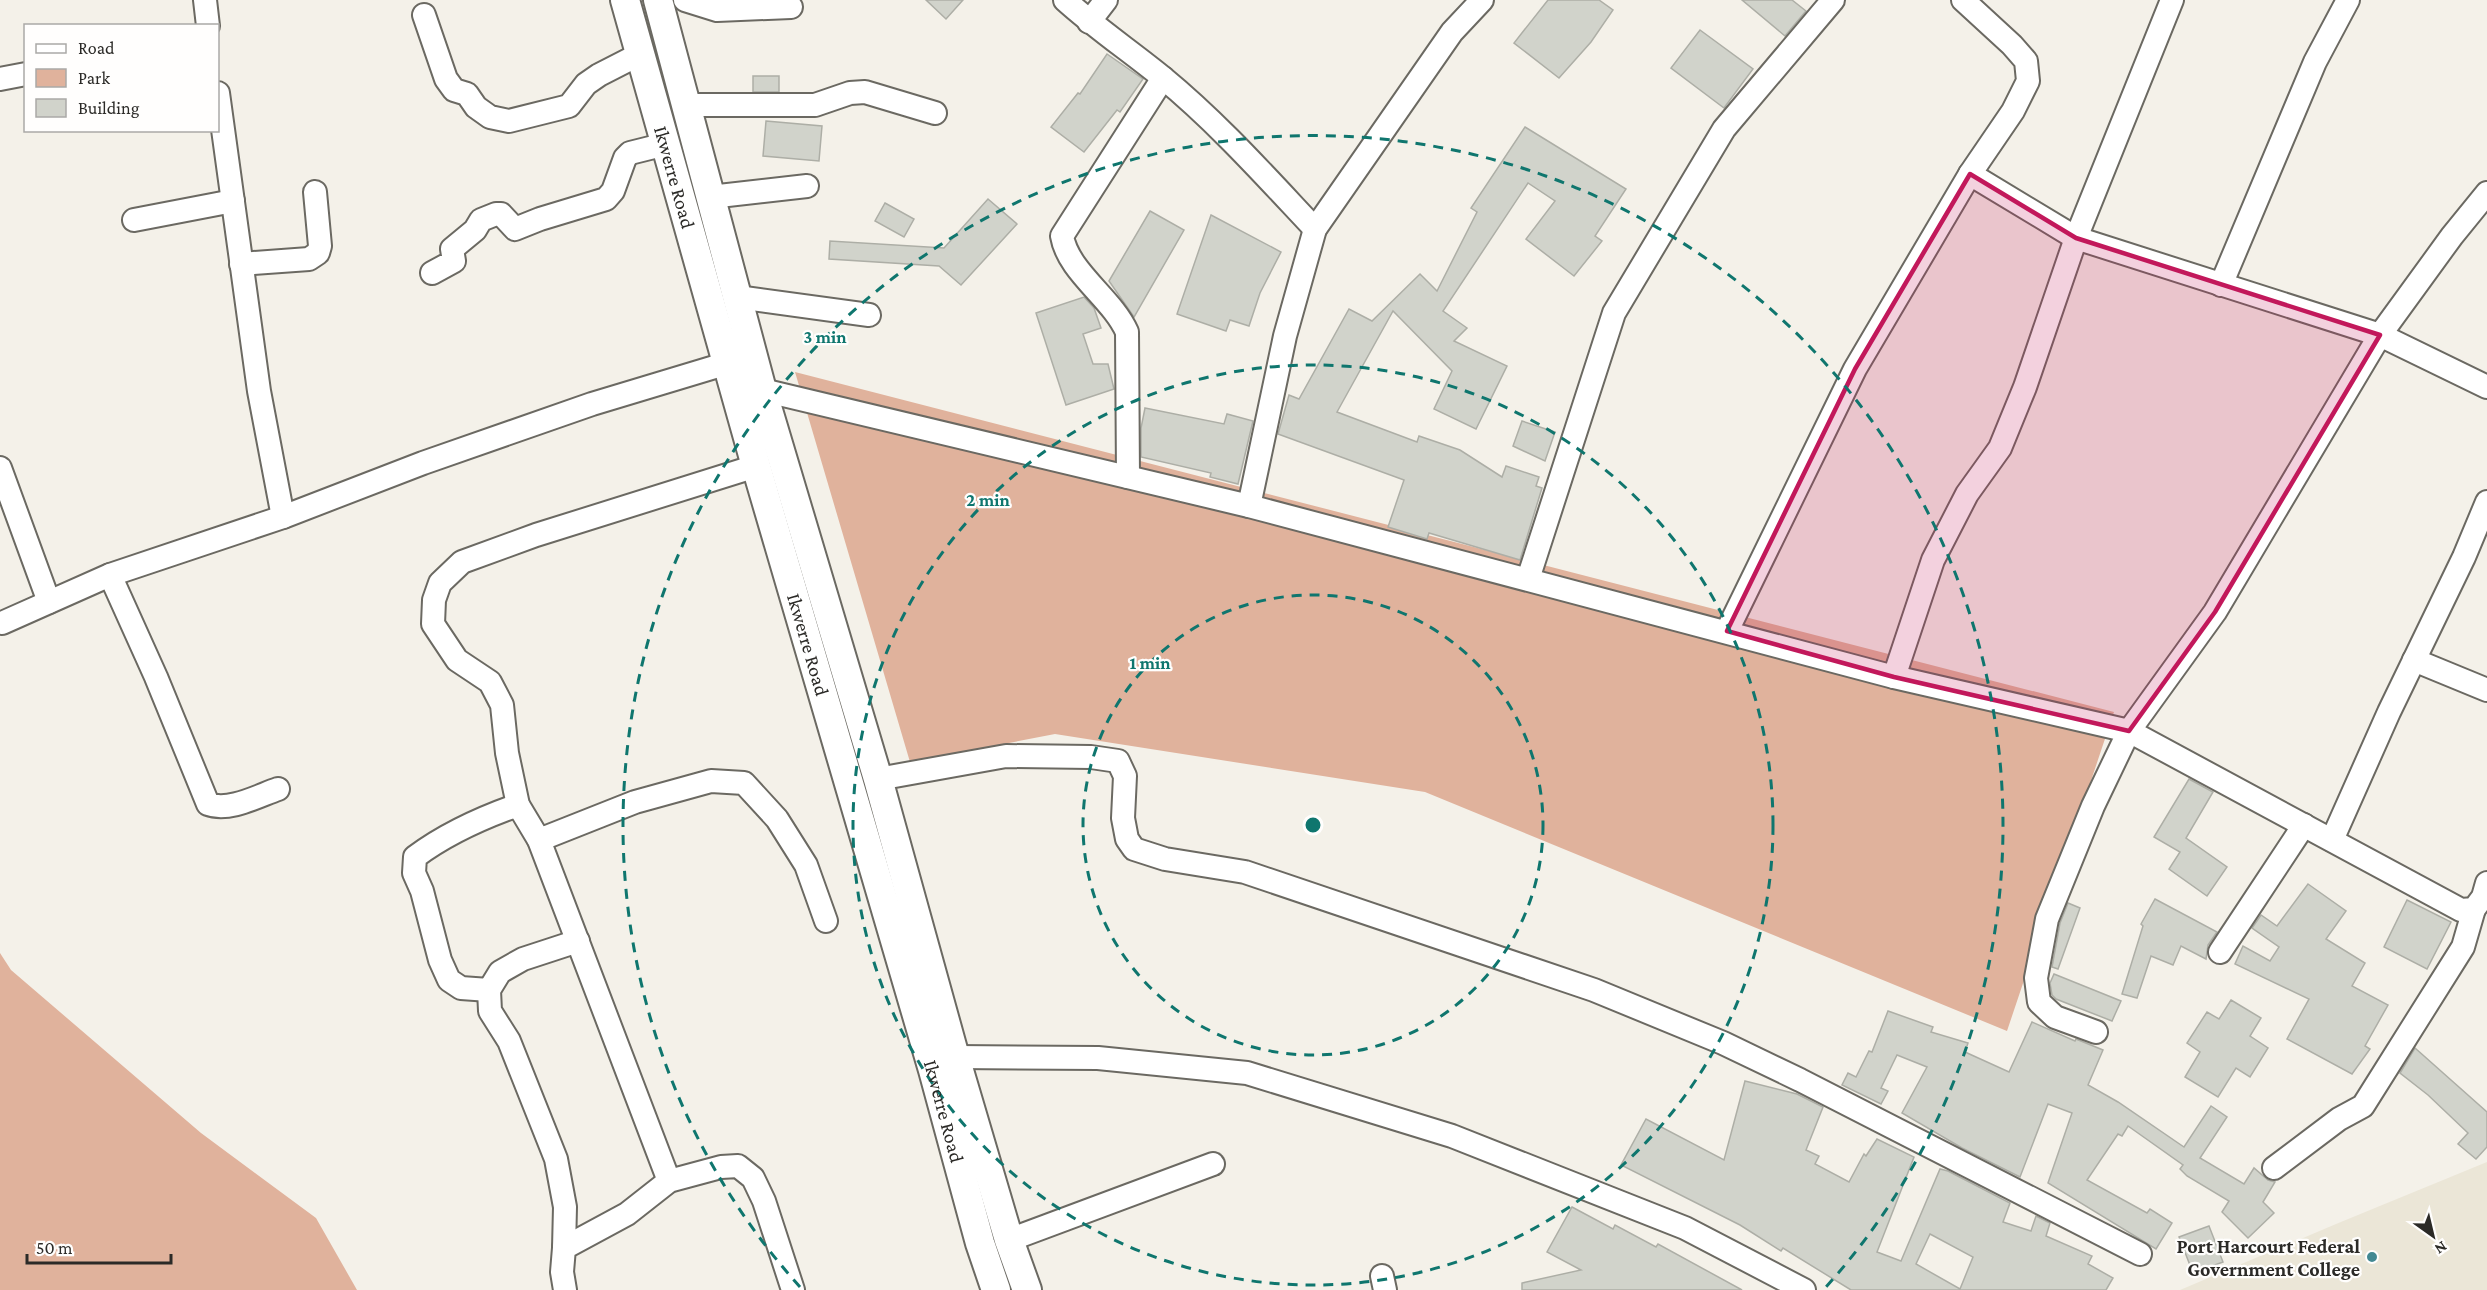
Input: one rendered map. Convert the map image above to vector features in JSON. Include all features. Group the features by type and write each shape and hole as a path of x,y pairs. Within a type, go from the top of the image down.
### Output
{"main road":[{"name":"Ikwerre Road","path":"625,0 756,466 929,1059 980,1243 996,1290"},
{"name":"Ikwerre Road","path":"658,0 762,390 878,779 954,1057 1009,1240 1027,1290"}],"street":[{"path":"205,0 208,24"},
{"path":"685,0 717,10 791,7"},
{"path":"1065,0 1089,22 1163,78 1236,145 1315,229"},
{"path":"1089,22 1106,0"},
{"path":"1249,506 1285,336 1315,229 1452,32 1482,0"},
{"path":"1528,579 1614,313 1724,129 1833,0"},
{"path":"1727,632 1855,369 1970,174 2013,111 2028,81 2026,61 2012,45 1962,0"},
{"path":"1894,677 1933,560 1967,494 2000,448 2013,418 2076,238 2172,0"},
{"path":"2221,285 2315,62 2348,0"},
{"path":"424,15 446,79 454,90 467,94 476,107 490,117 509,121 569,106 586,84 640,54"},
{"path":"0,79 24,74"},
{"path":"1128,477 1127,332 1121,318 1072,260 1064,247 1062,236 1163,78"},
{"path":"686,105 815,105 850,93 865,92 935,113"},
{"path":"219,101 259,391 283,518"},
{"path":"432,273 454,261 452,249 475,230 481,220 496,213 501,214 515,229 606,199 613,191 625,158 630,153 666,144"},
{"path":"1970,174 2076,238 2380,335 2487,387"},
{"path":"710,196 807,186"},
{"path":"241,264 309,259 318,253 320,246 315,192"},
{"path":"2096,1032 2055,1017 2039,1002 2036,978 2047,919 2093,806 2129,731 2215,612 2380,335 2452,236 2487,193"},
{"path":"134,220 232,201"},
{"path":"737,297 868,315"},
{"path":"2,623 110,575 283,518 423,463 570,411 728,363"},
{"path":"762,390 1249,506 1894,677 2129,731 2408,883 2461,910 2474,909"},
{"path":"669,1181 539,840 518,805 507,753 502,705 490,682 457,660 433,624 434,600 440,583 462,562 536,535 756,466"},
{"path":"0,468 49,602"},
{"path":"2332,840 2464,557 2487,502"},
{"path":"110,575 156,677 208,804 217,807 228,805 278,789"},
{"path":"2414,660 2487,690"},
{"path":"878,779 1006,756 1091,757 1118,761 1125,776 1123,818 1127,839 1134,849 1165,859 1245,872 1402,923 1594,990 1723,1043 1791,1075 2139,1254"},
{"path":"539,840 634,802 711,781 744,783 777,819 806,865 826,921"},
{"path":"489,990 461,988 449,980 440,960 422,891 414,873 416,857 439,840 477,820 518,805"},
{"path":"2220,952 2304,825"},
{"path":"2274,1168 2338,1119 2363,1106 2463,947 2474,909 2487,884"},
{"path":"565,1290 562,1272 565,1207 556,1159 509,1041 490,1011 489,990 500,972 524,959 578,941"},
{"path":"954,1057 1098,1058 1247,1073 1452,1136 1685,1228 1804,1290"},
{"path":"1009,1240 1214,1164"},
{"path":"564,1248 627,1214 669,1181 721,1167 738,1166 753,1178 776,1234 793,1290"}],"highlighted area":[{"path":"1970,174 2076,238 2380,335 2215,612 2129,731 1894,677 1727,631 1855,369"}],"shaded area":[{"name":"Port Harcourt Federal Government College","path":"2487,1162 2487,1290 2180,1290 2336,1224"}],"green space":[{"path":"795,372 2114,712 2007,1031 1425,792 1055,734 910,762"},
{"path":"0,953 11,970 201,1133 316,1218 357,1290 0,1290"}],"building":[{"path":"926,0 963,0 946,19"},
{"path":"1548,0 1599,0 1613,10 1591,42 1559,78 1514,43"},
{"path":"1742,0 1792,0 1806,11 1785,36"},
{"path":"1700,30 1753,69 1724,108 1671,68"},
{"path":"1107,54 1143,79 1120,112 1117,110 1084,152 1051,127 1078,93 1080,94"},
{"path":"753,76 779,76 779,92 753,92"},
{"path":"766,121 822,126 819,161 763,156"},
{"path":"1525,127 1626,189 1595,236 1602,241 1574,276 1526,239 1555,201 1528,183 1443,311 1467,328 1454,341 1507,366 1476,429 1434,409 1452,371 1393,311 1337,412 1417,442 1419,436 1460,450 1502,477 1506,466 1539,477 1536,486 1542,488 1520,560 1429,533 1427,539 1388,527 1404,480 1278,434 1289,395 1299,399 1349,309 1372,321 1420,274 1437,291 1477,212 1471,208"},
{"path":"988,199 1017,224 961,285 939,266 829,259 830,241 944,248"},
{"path":"885,203 914,219 904,237 875,221"},
{"path":"1150,211 1184,230 1134,317 1109,281"},
{"path":"1211,215 1281,252 1260,293 1249,326 1230,320 1226,331 1177,314"},
{"path":"1084,297 1094,308 1101,328 1083,334 1093,364 1108,364 1114,389 1066,405 1036,313"},
{"path":"1145,408 1224,424 1227,414 1253,421 1238,484 1210,477 1211,473 1141,457 1141,428"},
{"path":"1522,421 1555,432 1545,461 1513,446"},
{"path":"2189,779 2213,792 2186,838 2227,867 2207,896 2169,869 2180,852 2154,837"},
{"path":"2308,884 2346,911 2326,939 2365,963 2352,986 2388,1005 2365,1046 2370,1049 2352,1074 2287,1039 2309,999 2235,964 2243,946 2270,961 2279,947 2252,928 2261,915 2277,926"},
{"path":"2155,899 2217,932 2208,945 2206,959 2181,946 2173,965 2151,956 2137,998 2122,994 2143,926 2141,924"},
{"path":"2407,900 2451,922 2427,969 2384,947"},
{"path":"2068,903 2080,908 2058,969 2052,967 2060,923"},
{"path":"2054,974 2121,1001 2112,1021 2056,999 2052,995 2050,983"},
{"path":"2231,1000 2261,1018 2250,1036 2268,1048 2250,1077 2236,1068 2218,1097 2185,1077 2200,1052 2187,1043 2207,1012 2219,1019"},
{"path":"1888,1011 1933,1027 1931,1032 1968,1043 1965,1052 2009,1072 2032,1022 2075,1041 2076,1039 2103,1050 2088,1085 2118,1102 2184,1147 2211,1106 2227,1117 2200,1158 2244,1184 2254,1168 2268,1180 2275,1182 2263,1202 2274,1213 2248,1238 2222,1212 2229,1201 2187,1176 2180,1169 2183,1165 2128,1126 2122,1136 2118,1134 2087,1180 2147,1213 2150,1209 2172,1223 2156,1249 2048,1183 2072,1113 2048,1104 2020,1177 1962,1148 1902,1113 1927,1067 1897,1055 1881,1088 1888,1091 1881,1104 1842,1085 1848,1073 1856,1077 1869,1051 1872,1052"},
{"path":"2415,1048 2487,1112 2487,1147 2476,1159 2458,1144 2468,1133 2428,1095 2400,1073"},
{"path":"1745,1081 1797,1094 1823,1107 1806,1150 1819,1156 1815,1164 1849,1182 1864,1154 1866,1156 1877,1139 1914,1157 1877,1252 1901,1261 1940,1169 2010,1203 2003,1222 2031,1231 2036,1216 2050,1223 2046,1236 2092,1256 2088,1264 2113,1278 2106,1290 1851,1290 1783,1248 1781,1251 1740,1225 1621,1165 1646,1119 1724,1160","holes":["1930,1234 1973,1257 1960,1289 1916,1264"]},
{"path":"1572,1207 1613,1229 1615,1225 1656,1247 1658,1244 1742,1290 1522,1290 1522,1283 1581,1270 1547,1252"},
{"path":"2209,1226 2223,1262 2193,1273 2179,1237"}],"place":[{"name":"Port Harcourt Federal Government College","path":"2372,1257"}]}
